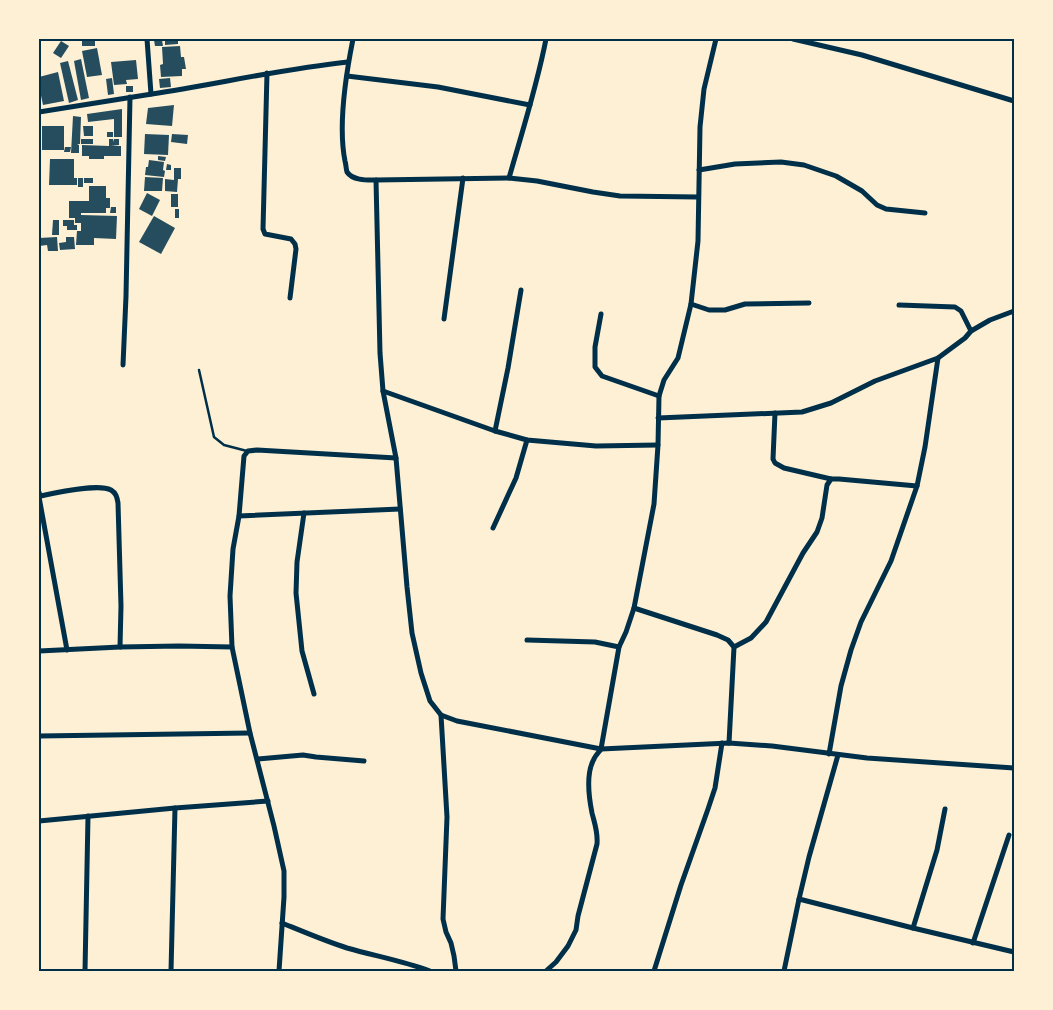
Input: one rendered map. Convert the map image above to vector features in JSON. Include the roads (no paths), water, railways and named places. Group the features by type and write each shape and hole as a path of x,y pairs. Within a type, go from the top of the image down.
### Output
{"street":[{"path":"147,39 151,94"},
{"path":"353,39 348,62 342,133 347,172 353,177 364,180 508,178 537,181 620,196 698,197"},
{"path":"508,178 530,105 546,39"},
{"path":"546,971 556,962 568,946 576,930 596,844 598,833 590,802 590,770 594,759 601,750 620,647 634,608 654,504 659,396 664,380 678,358 691,304 698,241 700,127 704,89 716,39"},
{"path":"793,39 862,55 1014,101"},
{"path":"39,112 267,73 348,62"},
{"path":"267,73 262,229 265,234 291,239 295,244 290,298"},
{"path":"347,76 438,87 530,105"},
{"path":"123,365 130,97"},
{"path":"699,170 735,164 781,162 804,165 836,176 862,191 886,209 925,213"},
{"path":"444,319 464,178"},
{"path":"376,180 380,353 383,391 396,458 412,633 430,702 441,715 456,721 601,750 729,743 772,746 867,758 1014,768"},
{"path":"495,431 521,290"},
{"path":"691,304 709,310 725,310 746,304 809,303"},
{"path":"899,305 955,307 961,311 971,331"},
{"path":"658,418 802,412 831,403 875,381 915,368 938,358 965,338 971,331 990,320 1014,311"},
{"path":"601,314 595,347 595,367 602,376 659,396"},
{"path":"829,754 841,686 851,650 861,622 891,561 917,486 925,447 938,358"},
{"path":"383,391 495,431 527,440 596,446 658,444"},
{"path":"774,413 773,459 776,464 784,468 831,479 917,486"},
{"path":"493,528 516,478 527,440"},
{"path":"279,971 284,871 258,759 250,733 232,647 230,596 233,549 239,516 244,456 248,451 257,450 396,458"},
{"path":"734,647 751,638 766,622 803,552 817,532 822,518 827,485 831,479"},
{"path":"67,650 39,495 104,487 116,494 118,503 121,606 120,647"},
{"path":"239,516 400,509"},
{"path":"304,513 297,562 296,593 302,651 314,694"},
{"path":"634,608 717,635 728,640 734,647 729,743"},
{"path":"527,640 595,642 620,647"},
{"path":"39,651 120,647 232,647"},
{"path":"441,715 447,817 443,919 453,950 456,971"},
{"path":"39,736 250,733"},
{"path":"654,971 681,885 715,788 722,743"},
{"path":"258,759 303,754 364,761"},
{"path":"784,971 809,856 838,754"},
{"path":"39,820 268,801"},
{"path":"171,971 175,808"},
{"path":"913,928 937,850 945,809"},
{"path":"85,971 88,816"},
{"path":"973,943 1009,835"},
{"path":"799,899 1014,952"},
{"path":"282,923 347,948 430,971"}],"lane":[{"path":"199,370 214,437 224,445 248,451"}]}
